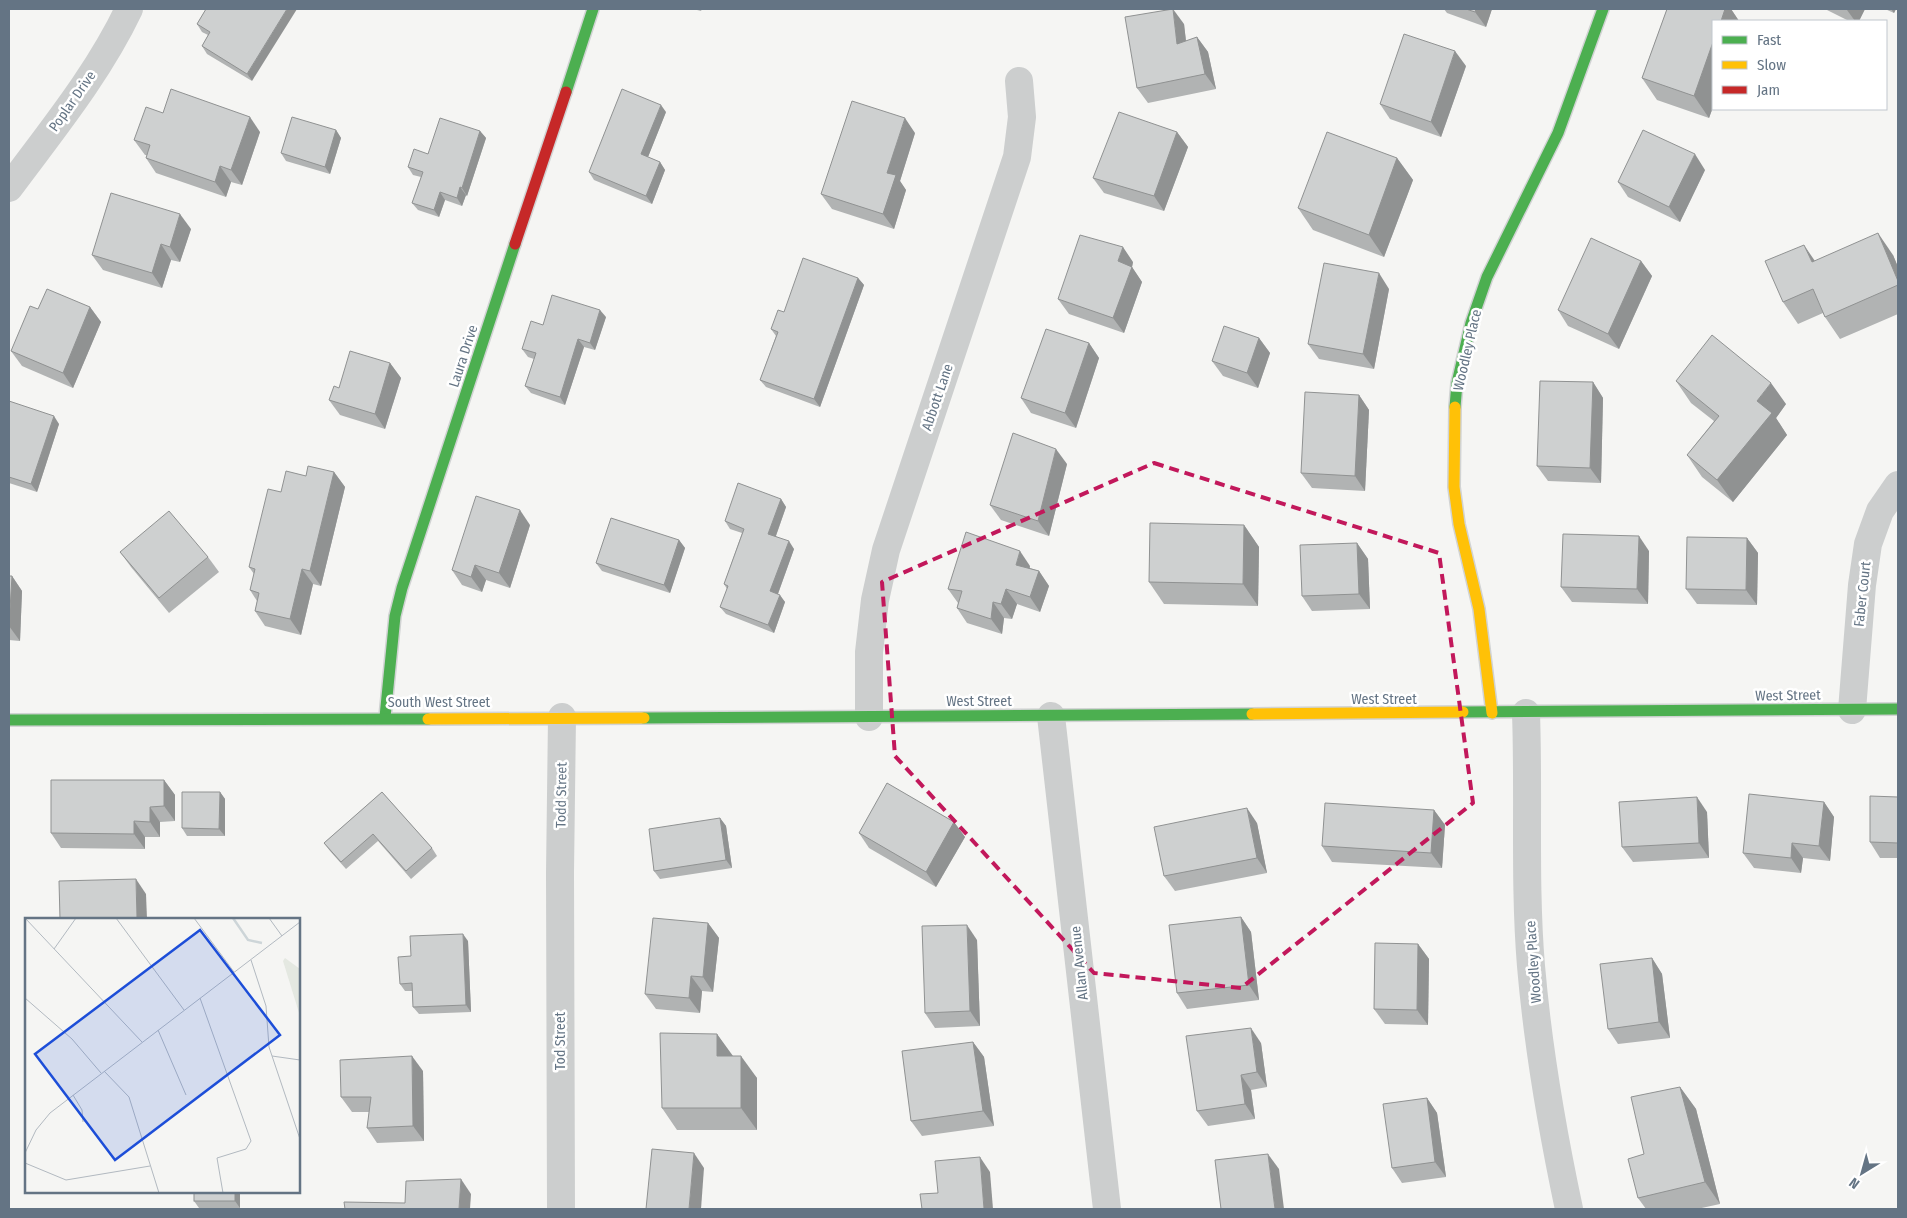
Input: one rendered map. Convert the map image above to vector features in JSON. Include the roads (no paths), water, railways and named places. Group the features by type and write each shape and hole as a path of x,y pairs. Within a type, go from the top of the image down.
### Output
{"main road":[{"name":"Laura Drive","path":"384,718 395,616 402,588 593,9"},
{"name":"Woodley Place","path":"1492,713 1479,609 1459,524 1454,487 1454,419 1457,383 1471,323 1487,277 1558,133 1603,9"},
{"name":"West Street","path":"869,717 1898,709"},
{"name":"South West Street","path":"9,720 869,717"}],"street":[{"name":"Poplar Drive","path":"9,188 88,82 117,34 129,9"},
{"name":"Abbott Lane","path":"869,717 868,652 874,600 886,550 1017,157 1022,117 1019,81"},
{"name":"Faber Court","path":"1852,710 1862,585 1868,544 1880,511 1898,486"},
{"name":"Woodley Place","path":"1526,713 1528,896 1531,966 1550,1120 1569,1209"},
{"name":"Allan Avenue","path":"1051,716 1108,1209"},
{"name":"Todd Street","path":"560,873 562,717"},
{"name":"Tod Street","path":"560,873 561,1209"}]}
